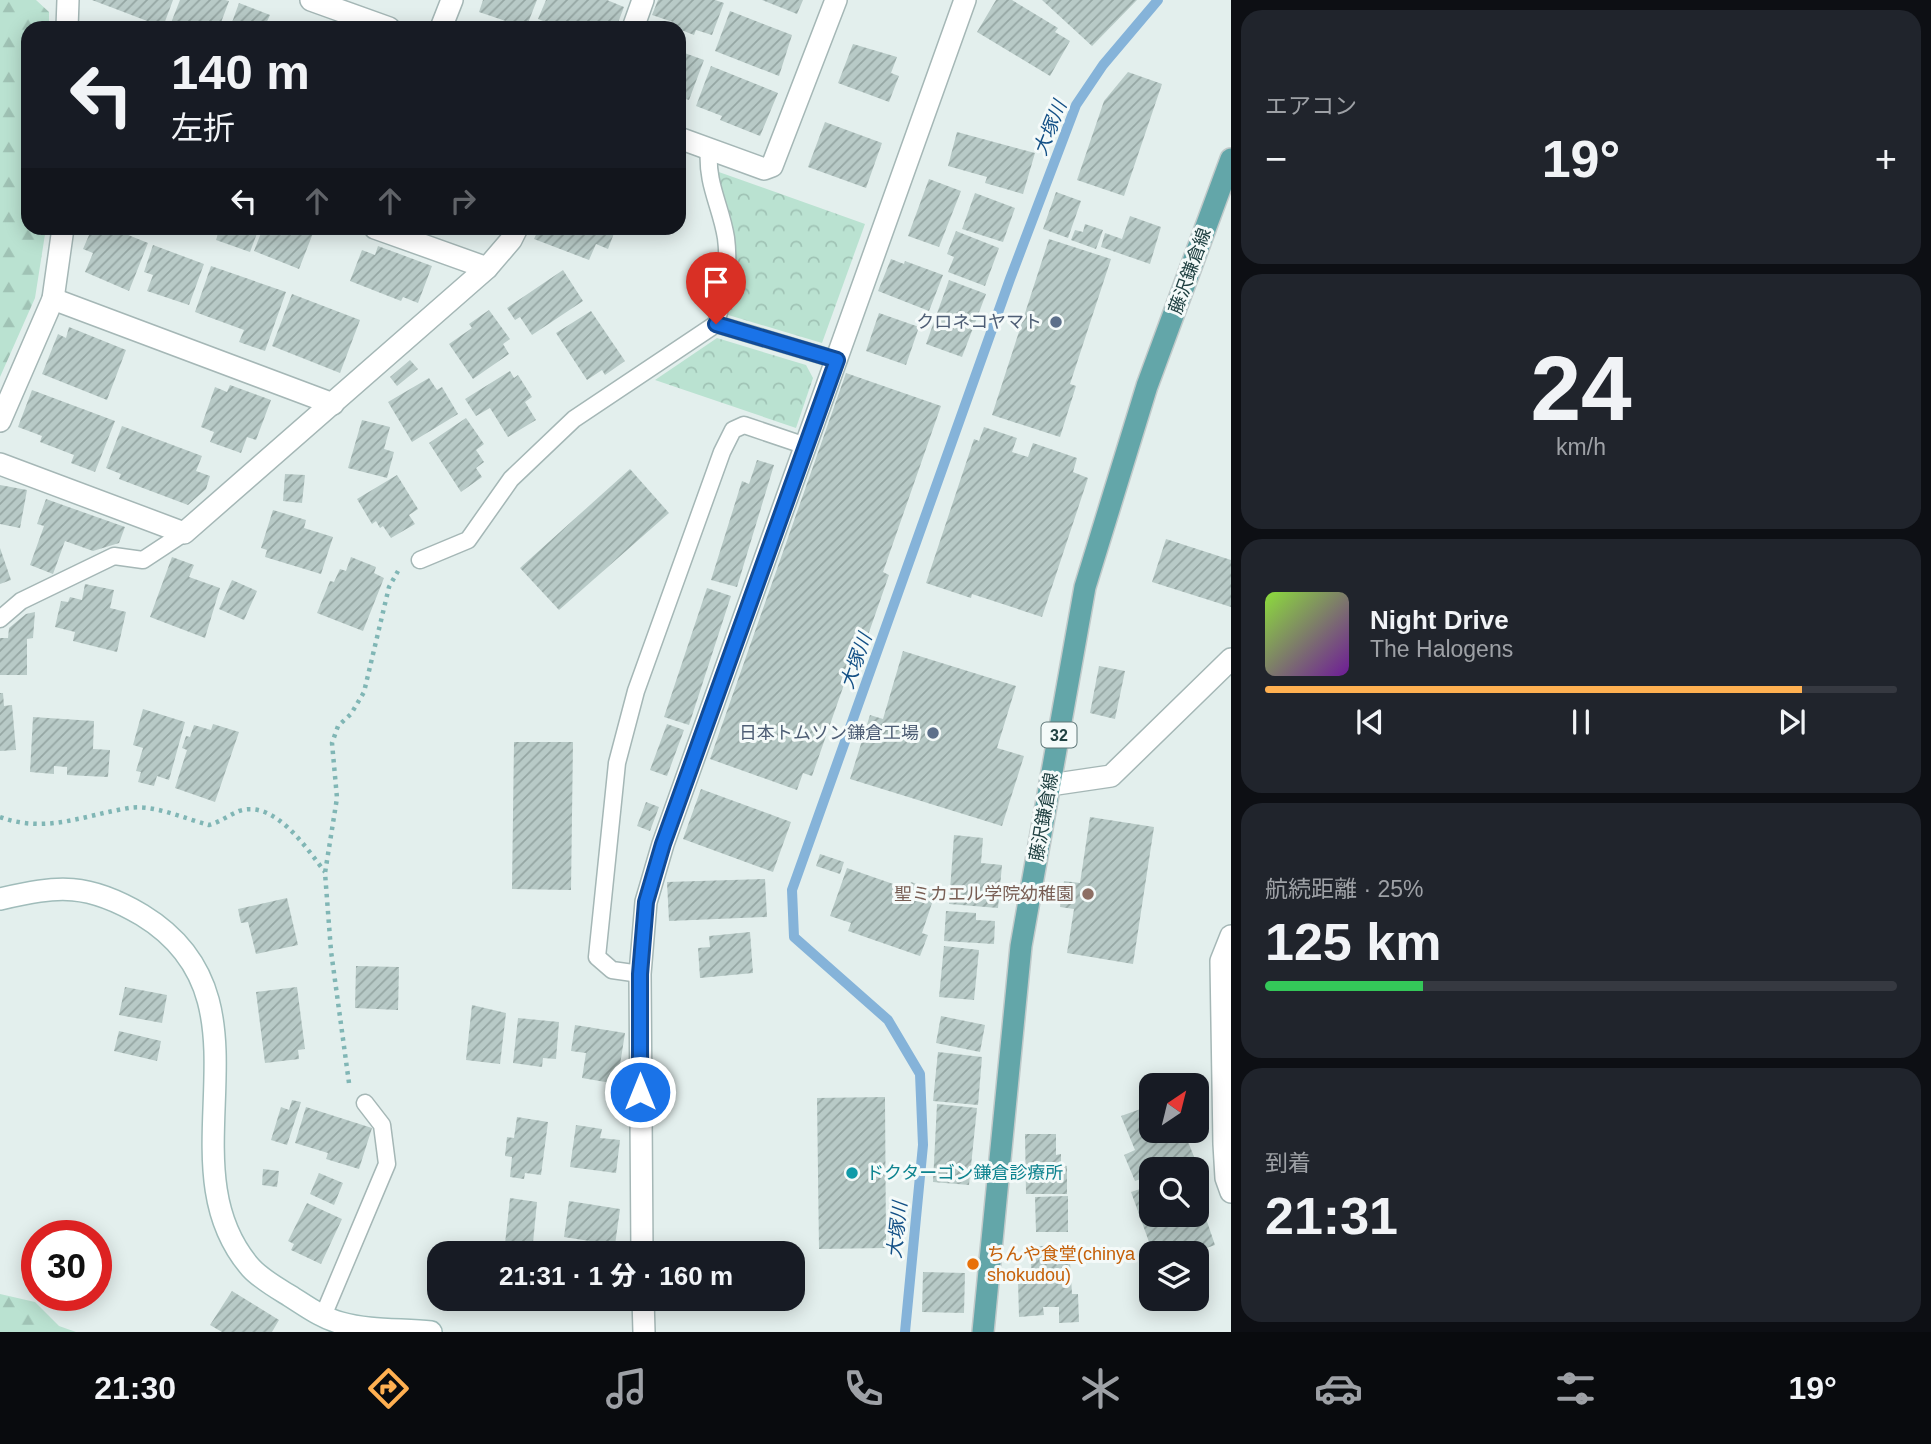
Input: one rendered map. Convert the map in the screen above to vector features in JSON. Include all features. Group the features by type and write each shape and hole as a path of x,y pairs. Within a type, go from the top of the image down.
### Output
{"main road":[{"name":"藤沢鎌倉線","path":"983,1332 1021,946 1085,587 1147,386 1231,159"}],"street":[{"path":"68,0 68,21"},
{"path":"311,0 369,21"},
{"path":"444,21 452,0"},
{"path":"636,21 643,0"},
{"path":"686,141 764,169 772,166 836,0"},
{"path":"642,1241 640,974 646,902 663,844 965,0"},
{"path":"0,421 53,299 62,235"},
{"path":"395,235 487,268"},
{"path":"0,464 184,534 487,268 514,235"},
{"path":"53,299 332,404"},
{"path":"1050,785 1111,776 1231,659"},
{"path":"0,899 52,888 78,889 107,898 150,920 176,942 206,987 214,1017 215,1173 225,1223 251,1268 274,1286 336,1324 431,1332"},
{"path":"1231,936 1221,961 1225,1167 1231,1192"},
{"path":"643,1311 644,1332"}],"lane":[{"path":"420,560 468,540 511,479 574,419 716,324 728,278 726,237 707,171 709,149"},
{"path":"716,324 837,360"},
{"path":"640,974 612,970 597,957 617,763 636,691 722,452 733,430 744,425 806,446"},
{"path":"0,619 22,601 114,556 143,560 184,534"},
{"path":"336,1324 387,1164 382,1125 365,1103"}],"path":[{"path":"365,1103 351,1093 331,951 325,873 337,798 332,743 338,726 351,714 364,692 376,637 395,575 402,567 420,560"},
{"path":"0,817 16,823 60,824 130,807 145,807 209,825 239,811 252,810 273,817 294,832 325,873"}],"green space":[{"path":"0,0 36,0 49,12 49,21 21,21 21,235 45,235 35,298 0,377"},
{"path":"716,171 865,224 822,343 725,314"},
{"path":"717,338 806,365 813,378 796,428 655,380"},
{"path":"0,1294 21,1299 21,1311 44,1311 59,1326 76,1332 0,1332"}],"building":[{"path":"92,0 173,0 165,21 147,21"},
{"path":"180,0 229,1 222,21 172,21"},
{"path":"483,0 537,0 529,21 505,21 479,12"},
{"path":"546,0 607,0 624,7 619,21 538,19"},
{"path":"658,0 715,0 724,3 712,35 696,30 694,35 686,32 686,21 670,21 652,15"},
{"path":"762,0 803,0 797,14"},
{"path":"996,0 1012,0 1058,28 1055,32 1070,41 1050,76 977,32"},
{"path":"1042,0 1137,0 1092,46"},
{"path":"239,3 270,15 267,21 233,21"},
{"path":"730,11 792,35 779,76 715,51"},
{"path":"853,44 897,57 891,73 899,76 889,102 838,83"},
{"path":"686,54 704,60 689,100 686,99"},
{"path":"711,66 778,93 760,136 720,120 722,116 696,106"},
{"path":"1128,72 1162,84 1124,196 1077,180 1104,101"},
{"path":"825,122 882,143 866,188 808,167"},
{"path":"957,132 1035,153 1023,194 985,183 987,177 948,166"},
{"path":"929,179 961,191 939,247 908,236"},
{"path":"1056,192 1081,201 1068,238 1043,229"},
{"path":"975,193 1015,208 1003,242 962,229"},
{"path":"1130,216 1161,227 1150,264 1101,247 1105,233 1122,239"},
{"path":"1085,224 1103,230 1096,249 1071,240 1075,230 1083,232"},
{"path":"956,231 999,248 985,286 948,272 954,257 947,254"},
{"path":"89,235 128,235 148,243 129,291 85,272 93,253 83,249"},
{"path":"218,235 256,235 250,252 216,240"},
{"path":"260,235 312,235 299,269 254,251"},
{"path":"536,235 613,235 608,249 596,244 589,260 534,239"},
{"name":"クロネコヤマト","path":"1049,239 1111,259 1070,384 1076,386 1060,437 992,415"},
{"path":"153,245 204,264 189,305 147,291 153,275 144,272"},
{"path":"378,246 432,266 418,303 403,297 401,301 350,281 362,250 375,255"},
{"path":"891,259 904,264 905,261 943,275 929,311 878,291"},
{"path":"211,266 286,292 265,351 239,342 244,330 195,312"},
{"path":"563,270 583,301 532,335 520,317 515,320 507,308"},
{"path":"949,280 986,294 962,357 926,344"},
{"path":"292,294 360,320 340,373 272,346"},
{"path":"489,310 510,339 503,344 509,354 473,379 449,344 472,328 469,324"},
{"path":"591,311 625,361 605,375 602,370 587,380 556,333"},
{"path":"879,313 919,327 906,365 866,351"},
{"path":"69,327 126,350 107,400 42,374 58,334 66,338"},
{"path":"410,360 418,369 397,386 390,377"},
{"path":"510,371 514,378 518,375 532,397 525,402 536,420 508,437 490,408 476,416 465,399"},
{"path":"846,373 941,406 883,572 889,575 867,638 861,636 812,776 803,773 797,790 710,759"},
{"path":"429,378 437,390 442,387 458,414 412,442 388,402"},
{"path":"230,385 271,400 256,440 247,437 241,453 210,442 214,432 201,427 215,387 227,392"},
{"path":"32,390 115,421 95,472 71,463 74,455 40,442 42,436 18,427"},
{"path":"466,418 484,444 476,450 484,462 476,468 482,477 461,492 429,443"},
{"path":"362,420 390,427 384,449 394,452 387,478 348,468"},
{"path":"122,426 202,456 196,471 210,476 206,489 188,505 119,479 121,474 106,468"},
{"path":"984,427 1017,438 1012,452 1028,457 1033,443 1077,458 1073,472 1088,478 1042,617 972,594 971,598 926,583 974,439 979,441"},
{"path":"757,460 774,465 737,587 711,580 742,481 749,484"},
{"path":"630,469 669,513 559,610 520,568"},
{"path":"285,474 305,475 302,503 283,501"},
{"path":"397,475 418,509 409,515 415,524 391,538 383,526 380,528 376,521 372,524 357,499"},
{"path":"0,485 27,490 20,528 0,524"},
{"path":"46,499 125,527 119,543 93,551 65,541 53,574 30,565 44,526 37,524"},
{"path":"273,510 306,520 304,528 333,537 321,574 265,557 267,550 261,548"},
{"path":"1166,539 1231,560 1231,607 1152,582"},
{"path":"0,548 11,580 0,584"},
{"path":"172,557 194,565 189,577 220,588 205,638 150,617"},
{"path":"351,557 376,567 374,573 384,578 363,631 317,613 330,581 334,582 340,569 346,571"},
{"path":"232,580 257,591 244,620 219,609"},
{"path":"85,584 114,590 110,608 126,612 117,652 73,641 75,632 55,627 61,601 68,602 70,597 82,600"},
{"path":"707,588 731,596 689,725 664,717"},
{"path":"35,612 33,638 27,639 27,675 0,675 0,638 8,638 9,628 26,614"},
{"name":"日本トムソン鎌倉工場","path":"903,651 1016,686 997,748 1024,756 1002,826 850,779 870,715 883,719"},
{"path":"1099,666 1125,671 1115,719 1090,713"},
{"path":"0,693 3,693 4,706 12,705 16,750 0,751"},
{"path":"143,709 185,722 169,780 157,776 154,786 138,782 141,772 136,771 143,748 133,745"},
{"path":"33,717 94,721 93,749 110,750 108,777 67,775 67,767 54,766 54,774 30,772"},
{"path":"213,724 239,732 215,802 175,788 187,750 182,748 186,736 190,737 194,725 211,730"},
{"path":"667,724 684,730 667,776 650,770"},
{"path":"514,742 573,742 571,890 512,889"},
{"path":"701,789 791,822 773,872 683,839"},
{"path":"646,802 659,807 650,831 637,826"},
{"path":"1090,817 1154,827 1133,964 1067,953 1074,909 1060,907 1064,881 1080,883"},
{"path":"954,835 983,838 981,863 1002,865 998,908 949,904"},
{"path":"820,854 844,862 840,874 816,866"},
{"path":"847,868 899,886 898,890 907,893 911,882 936,891 922,933 928,935 920,956 848,931 851,923 830,916"},
{"path":"765,879 767,917 669,921 667,882"},
{"path":"287,898 298,945 256,954 248,922 241,923 238,909"},
{"path":"946,911 976,913 976,920 995,921 994,944 944,941"},
{"path":"750,932 753,973 700,978 698,948 710,947 709,936"},
{"path":"944,946 979,950 974,1000 939,997"},
{"path":"356,966 399,967 398,1010 355,1008"},
{"path":"125,987 167,995 162,1023 119,1015"},
{"path":"297,987 305,1049 298,1050 299,1059 265,1063 256,992"},
{"path":"472,1005 506,1013 500,1064 466,1060"},
{"path":"941,1016 985,1025 980,1052 936,1043"},
{"path":"518,1018 559,1022 556,1059 543,1058 542,1067 513,1063"},
{"path":"575,1025 625,1033 617,1084 582,1078 586,1053 571,1051"},
{"path":"119,1031 161,1041 157,1061 114,1051"},
{"path":"938,1052 982,1057 978,1105 933,1101"},
{"name":"ドクターゴン鎌倉診療所","path":"885,1097 886,1248 819,1249 817,1098"},
{"path":"292,1100 301,1102 287,1145 271,1140 281,1107 289,1110"},
{"path":"937,1104 977,1108 969,1185 933,1182"},
{"path":"306,1107 372,1128 359,1169 326,1159 328,1153 295,1143"},
{"path":"1139,1110 1139,1143 1188,1143 1194,1157 1139,1157 1139,1180 1135,1181 1124,1155 1135,1150 1121,1116"},
{"path":"517,1117 548,1122 541,1175 525,1173 524,1179 510,1177 512,1157 505,1156 507,1137 514,1138"},
{"path":"576,1125 602,1129 600,1138 620,1140 616,1173 570,1167"},
{"path":"1025,1134 1056,1134 1056,1155 1061,1154 1061,1165 1067,1166 1067,1194 1026,1194"},
{"path":"263,1169 279,1171 277,1187 262,1185"},
{"path":"319,1173 343,1183 334,1205 310,1194"},
{"path":"1139,1189 1139,1214 1131,1192"},
{"path":"1068,1196 1068,1232 1036,1232 1035,1197"},
{"path":"510,1198 537,1202 533,1241 505,1241"},
{"path":"569,1201 620,1209 616,1241 564,1237"},
{"path":"307,1203 342,1219 321,1264 291,1250 294,1244 288,1241"},
{"path":"1144,1227 1209,1227 1215,1245 1209,1247 1209,1241 1149,1241"},
{"path":"1054,1245 1055,1261 1070,1261 1072,1294 1078,1294 1079,1322 1059,1323 1059,1307 1043,1307 1044,1315 1019,1317 1018,1281 1032,1280 1030,1247"},
{"path":"923,1272 965,1273 964,1313 922,1312"},
{"path":"232,1291 279,1320 272,1332 222,1332 210,1325"}],"waterway":[{"name":"大塚川","path":"905,1332 923,1145 920,1074 888,1020 794,937 792,890 1010,279 1076,105 1103,65 1158,0"}],"place":[{"name":"クロネコヤマト","path":"1056,322"},
{"name":"日本トムソン鎌倉工場","path":"933,733"},
{"name":"聖ミカエル学院幼稚園","path":"1088,894"},
{"name":"ドクターゴン鎌倉診療所","path":"852,1173"},
{"name":"ちんや食堂(chinya shokudou)","path":"973,1264"}],"route":[{"path":"640,1092 640,974 646,902 663,844 837,360 716,324"}]}
